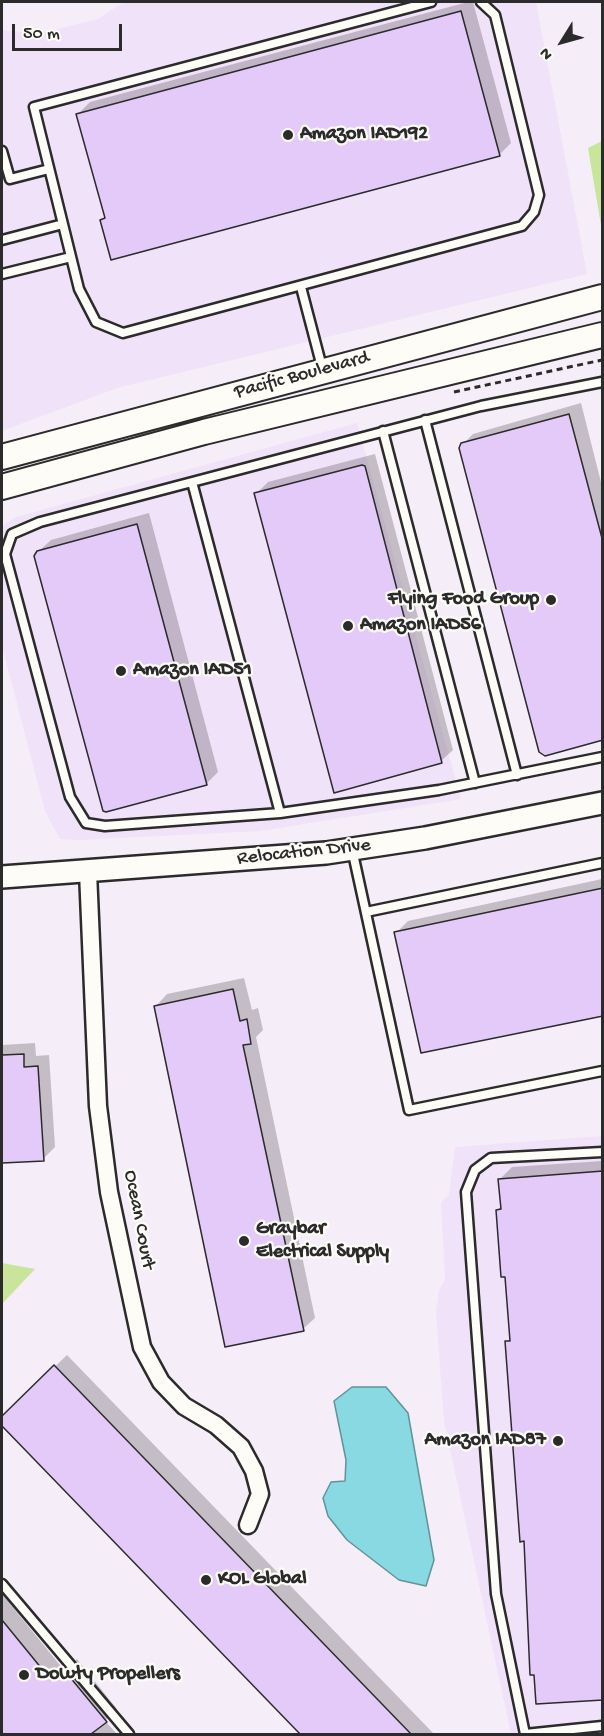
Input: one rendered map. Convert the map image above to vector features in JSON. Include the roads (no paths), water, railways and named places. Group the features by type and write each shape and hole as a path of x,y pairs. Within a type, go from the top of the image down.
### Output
{"main road":[{"name":"Pacific Boulevard","path":"2,457 603,297"},
{"name":"Pacific Boulevard","path":"2,487 204,432 603,335"}],"street":[{"name":"Relocation Drive","path":"2,877 263,859 352,849 425,838 603,803"},
{"name":"Ocean Court","path":"88,872 98,1106 109,1192 142,1347 161,1382 184,1406 216,1425 240,1447 254,1471 260,1494 248,1525"}],"lane":[{"path":"431,2 34,107 79,289 96,322 123,333 522,226 534,212 539,195 495,15 481,2"},
{"path":"2,151 10,179 49,170"},
{"path":"2,240 63,224"},
{"path":"2,274 71,257"},
{"path":"301,287 323,371"},
{"path":"603,382 481,406 40,522 12,534 5,554 70,797 86,823 105,826 280,813 475,783 603,757"},
{"path":"425,420 517,775"},
{"path":"383,431 475,783"},
{"path":"192,482 280,813"},
{"path":"352,849 409,1110 603,1071"},
{"path":"366,912 603,863"},
{"path":"603,1152 491,1158 475,1170 466,1192 496,1594 525,1734 603,1726"},
{"path":"2,1584 129,1734"}],"water":[{"path":"352,1387 386,1387 408,1413 434,1560 426,1586 399,1580 347,1540 328,1516 323,1498 331,1482 345,1481 346,1460 334,1401"}],"place":[{"name":"Amazon IAD192","path":"288,135"},
{"name":"Flying Food Group","path":"551,600"},
{"name":"Amazon IAD56","path":"348,626"},
{"name":"Amazon IAD51","path":"121,671"},
{"name":"Graybar Electrical Supply","path":"244,1241"},
{"name":"Amazon IAD87","path":"558,1441"},
{"name":"KOL Global","path":"206,1580"},
{"name":"Dowty Propellers","path":"24,1675"}]}
